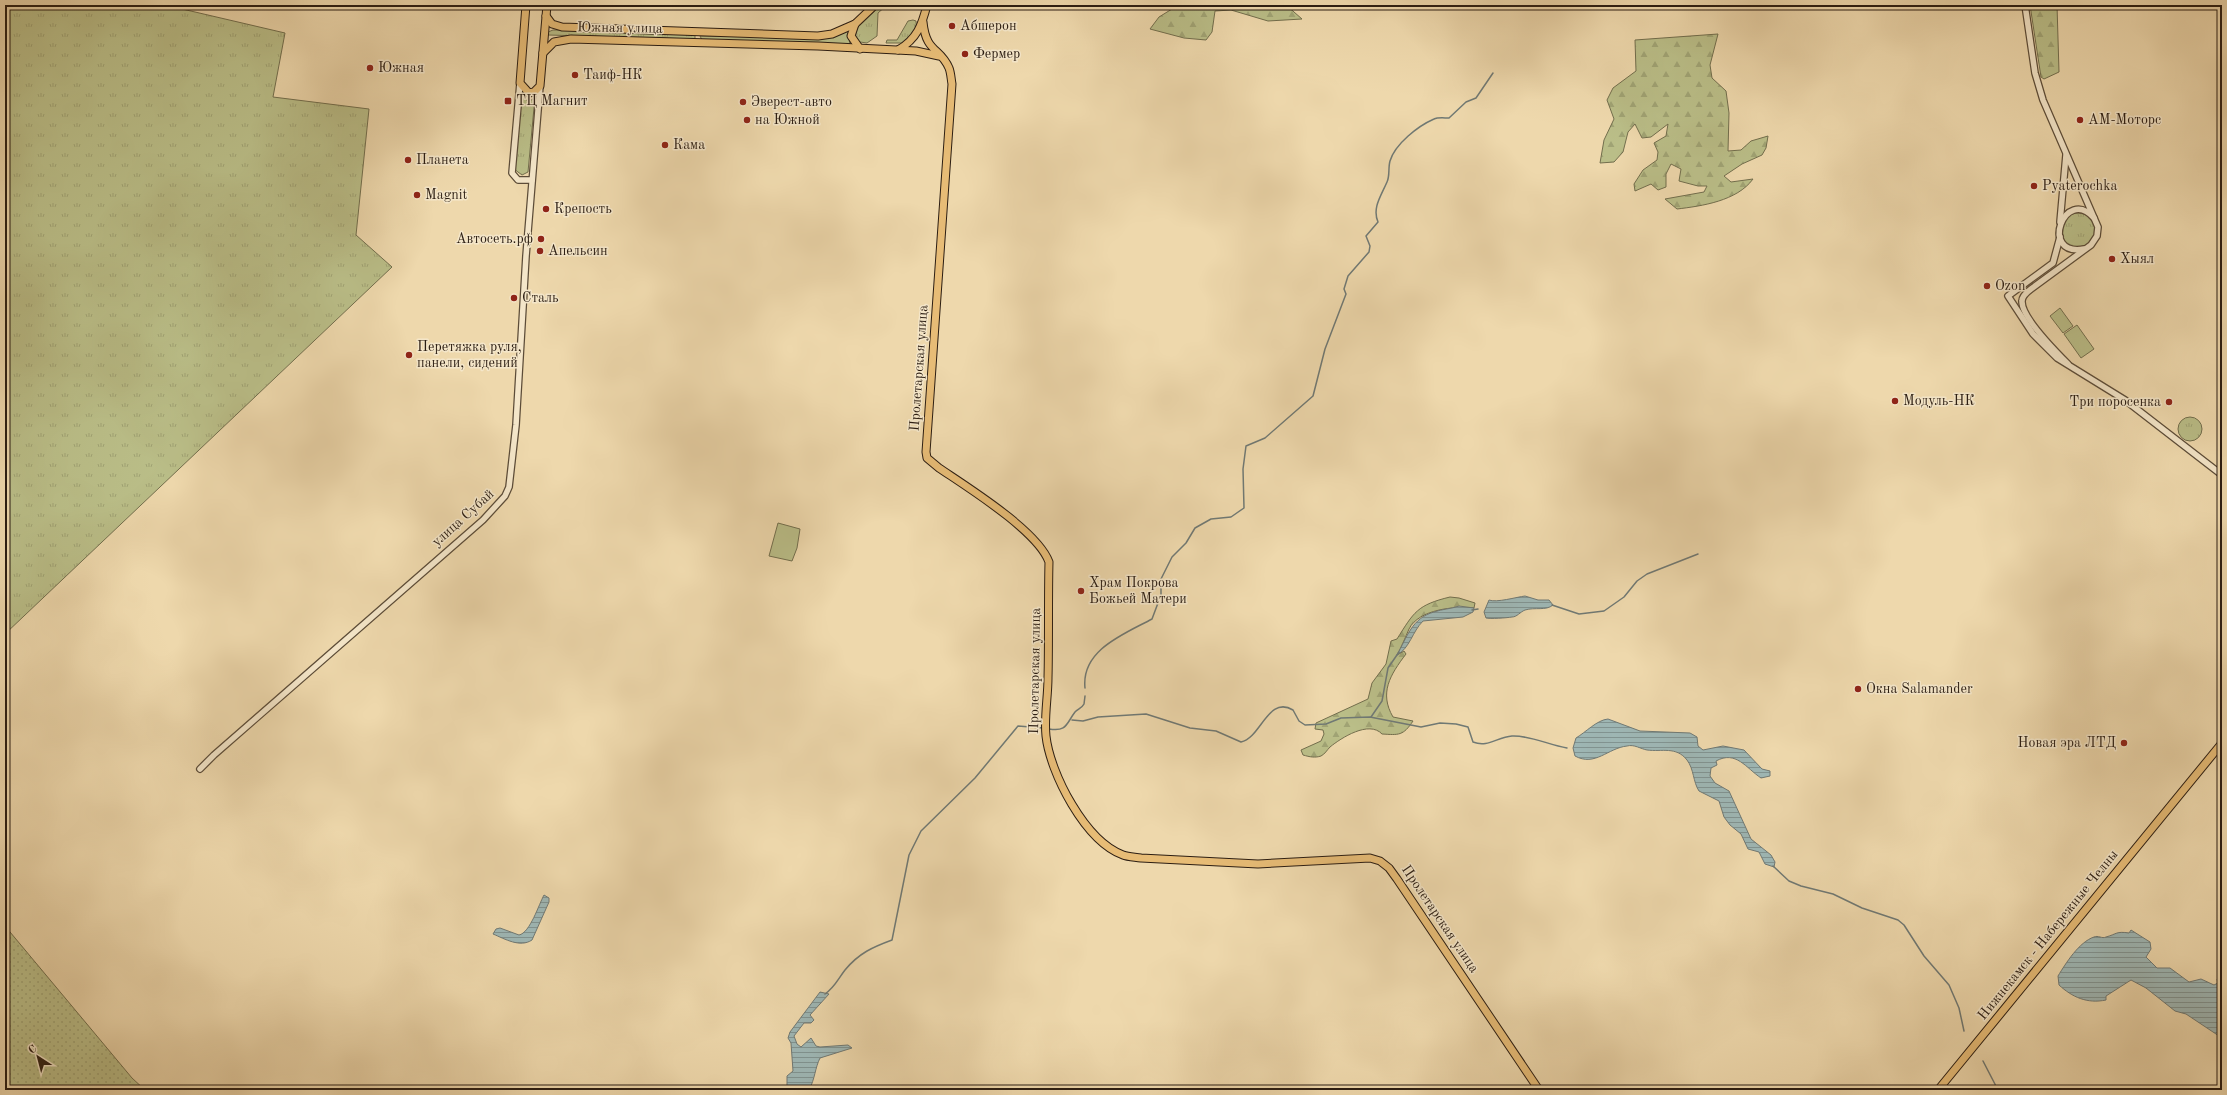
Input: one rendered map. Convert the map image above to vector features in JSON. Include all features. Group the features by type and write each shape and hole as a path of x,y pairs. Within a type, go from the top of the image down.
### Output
{"main road":[{"path":"526,5 520,83 529,93 534,92 540,86 547,5"},
{"name":"Южная улица","path":"546,16 552,24 562,27 818,36 832,34 855,24 876,5"},
{"path":"898,50 913,40 923,22 927,5"},
{"name":"Пролетарская улица","path":"923,22 927,42 949,68 952,84 926,452 927,458 1022,529 1045,552 1049,562 1046,734 1054,767 1074,808 1094,834 1122,855 1141,858 1258,864 1370,858 1384,865 1397,878 1539,1090"},
{"path":"855,24 851,36 860,49"},
{"path":"702,31 698,37 702,43"},
{"name":"Южная улица","path":"543,53 554,42 571,39 898,50"},
{"path":"898,50 916,51 940,56"},
{"name":"Нижнекамск - Набережные Челны","path":"1938,1090 2222,743"}],"street":[{"path":"2025,5 2034,73 2043,100 2066,154 2080,182 2098,227 2097,236 2091,245 2031,289 2025,294 2022,302 2025,312 2035,326 2068,364"},
{"path":"520,83 512,173 518,180 532,180"},
{"name":"улица Субай","path":"200,769 214,755 483,520 505,496 509,487 516,425 526,256 540,86"},
{"path":"2066,154 2060,237 2053,263 2008,296 2033,334 2049,351 2125,400 2222,475"},
{"path":"2060,222 2069,213 2080,210 2091,215 2095,220"},
{"path":"2060,237 2070,248 2084,249"}],"green space":[{"path":"5,5 165,5 285,33 273,97 369,109 356,235 392,267 5,634"},
{"path":"881,5 887,5 878,13 877,36 867,43 860,42 855,37 856,29"},
{"path":"1170,5 1286,5 1302,19 1268,21 1231,10 1215,11 1212,32 1206,40 1184,38 1150,29 1159,17 1172,9"},
{"path":"2030,5 2057,5 2059,72 2044,79 2041,77"},
{"path":"908,21 916,21 916,28 903,43 886,43 887,40 897,40"},
{"path":"848,29 850,46 702,40 700,36 801,36"},
{"path":"553,30 695,32 695,39 548,35 548,32"},
{"path":"1718,34 1710,65 1712,78 1726,91 1729,113 1728,151 1741,150 1751,141 1768,136 1766,148 1762,155 1742,164 1724,176 1731,182 1753,179 1738,193 1708,204 1677,209 1665,199 1704,192 1707,186 1698,186 1679,181 1681,169 1671,164 1666,174 1666,187 1658,190 1651,184 1635,191 1634,184 1643,170 1657,160 1658,152 1654,143 1666,136 1668,124 1651,137 1642,138 1635,124 1628,132 1623,152 1614,162 1600,163 1604,140 1614,119 1607,100 1613,88 1636,71 1635,40"},
{"path":"522,97 529,102 535,97 528,172 522,175 514,169"},
{"path":"2075,213 2081,213 2090,218 2094,224 2094,236 2090,242 2081,247 2075,247 2066,242 2061,233 2061,227 2066,218"},
{"path":"2060,308 2073,326 2063,333 2050,316"},
{"path":"2077,325 2094,349 2081,358 2064,334"},
{"path":"2190,417 2199,420 2202,429 2199,438 2190,441 2181,438 2178,429 2181,420"},
{"path":"778,523 800,529 797,548 792,561 769,556"},
{"path":"1450,597 1475,603 1474,608 1448,608 1429,613 1421,617 1414,622 1409,629 1397,655 1404,651 1406,654 1395,669 1388,684 1387,700 1393,717 1413,721 1406,730 1400,734 1382,734 1376,730 1363,730 1341,739 1321,756 1312,757 1303,755 1301,750 1321,741 1324,734 1323,730 1315,729 1316,723 1368,699 1372,683 1386,664 1391,641 1397,639 1413,616 1430,603"},
{"path":"5,926 132,1078 145,1090 5,1090"}],"water":[{"path":"1525,596 1538,600 1549,600 1553,605 1547,608 1525,610 1514,617 1486,618 1484,612 1489,600 1501,600"},
{"path":"1459,606 1474,608 1473,612 1463,617 1423,621 1405,648 1397,655 1407,635 1415,623 1420,619 1434,612"},
{"path":"1608,719 1640,731 1690,733 1697,737 1698,746 1703,750 1723,746 1744,750 1762,769 1770,771 1770,776 1761,778 1735,759 1723,758 1716,761 1717,765 1711,768 1710,776 1715,783 1729,791 1751,839 1771,855 1775,862 1774,867 1765,864 1759,852 1748,849 1741,834 1730,825 1724,817 1719,801 1699,791 1687,760 1678,753 1668,750 1647,750 1630,746 1620,747 1595,758 1582,759 1575,756 1573,748 1576,738 1596,724"},
{"path":"544,895 549,898 549,902 532,940 518,943 493,934 496,929 500,928 519,935 523,933 534,918"},
{"path":"2131,930 2150,942 2151,949 2146,957 2157,968 2170,968 2189,982 2201,979 2214,985 2218,983 2217,979 2222,979 2222,1038 2186,1014 2175,1011 2146,988 2131,980 2106,996 2106,1000 2099,1001 2086,1000 2075,996 2059,985 2058,976 2073,954 2083,943 2096,937 2104,937 2125,932 2129,933"},
{"path":"820,992 829,994 810,1015 814,1020 811,1023 804,1023 794,1036 797,1044 801,1047 811,1038 816,1046 820,1047 848,1045 852,1048 820,1058 809,1090 787,1090 787,1076 793,1071 791,1043 788,1038 790,1032"}],"waterway":[{"path":"1085,688 1086,675 1090,663 1097,653 1117,637 1152,619 1161,595 1161,579 1172,557 1186,543 1195,528 1211,519 1231,517 1244,508 1243,469 1246,446 1265,438 1313,396 1325,349 1346,294 1344,289 1348,276 1369,252 1370,246 1366,236 1378,222 1376,217 1377,207 1388,180 1390,161 1397,148 1408,136 1421,126 1436,118 1449,118 1466,102 1476,98 1493,73"},
{"path":"1552,605 1579,614 1604,611 1624,597 1637,581 1647,574 1698,554"},
{"path":"1472,610 1478,609"},
{"path":"1371,717 1382,701 1388,668 1399,652"},
{"path":"1049,729 1055,730 1063,728 1075,712 1084,704 1085,696"},
{"path":"1072,720 1083,721 1098,717 1146,714 1190,728 1216,731 1241,742 1248,739 1271,712 1277,708 1284,707 1293,710 1299,721 1305,725 1326,724 1341,718 1370,717 1421,727 1440,723 1456,724 1468,727 1473,742 1478,744 1488,743 1512,736 1519,736 1567,748"},
{"path":"825,994 834,986 845,970 856,959 872,948 892,940 909,855 921,831 975,778 1018,726 1043,728"},
{"path":"1773,866 1789,881 1801,886 1833,894 1862,908 1898,920 1904,925 1924,956 1949,985 1959,1008 1964,1031"},
{"path":"1983,1061 1998,1090"}],"place":[{"name":"Абшерон","path":"952,26"},
{"name":"Фермер","path":"965,54"},
{"name":"Южная","path":"370,68"},
{"name":"Таиф-НК","path":"575,75"},
{"name":"ТЦ Магнит","path":"508,101"},
{"name":"Эверест-авто","path":"743,102"},
{"name":"на Южной","path":"747,120"},
{"name":"АМ-Моторс","path":"2080,120"},
{"name":"Кама","path":"665,145"},
{"name":"Планета","path":"408,160"},
{"name":"Pyaterochka","path":"2034,186"},
{"name":"Magnit","path":"417,195"},
{"name":"Крепость","path":"546,209"},
{"name":"Автосеть.рф","path":"541,239"},
{"name":"Апельсин","path":"540,251"},
{"name":"Хыял","path":"2112,259"},
{"name":"Ozon","path":"1987,286"},
{"name":"Сталь","path":"514,298"},
{"name":"Перетяжка руля, панели, сидений","path":"409,355"},
{"name":"Модуль-НК","path":"1895,401"},
{"name":"Три поросенка","path":"2169,402"},
{"name":"Храм Покрова Божьей Матери","path":"1081,591"},
{"name":"Окна Salamander","path":"1858,689"},
{"name":"Новая эра ЛТД","path":"2124,743"}]}
